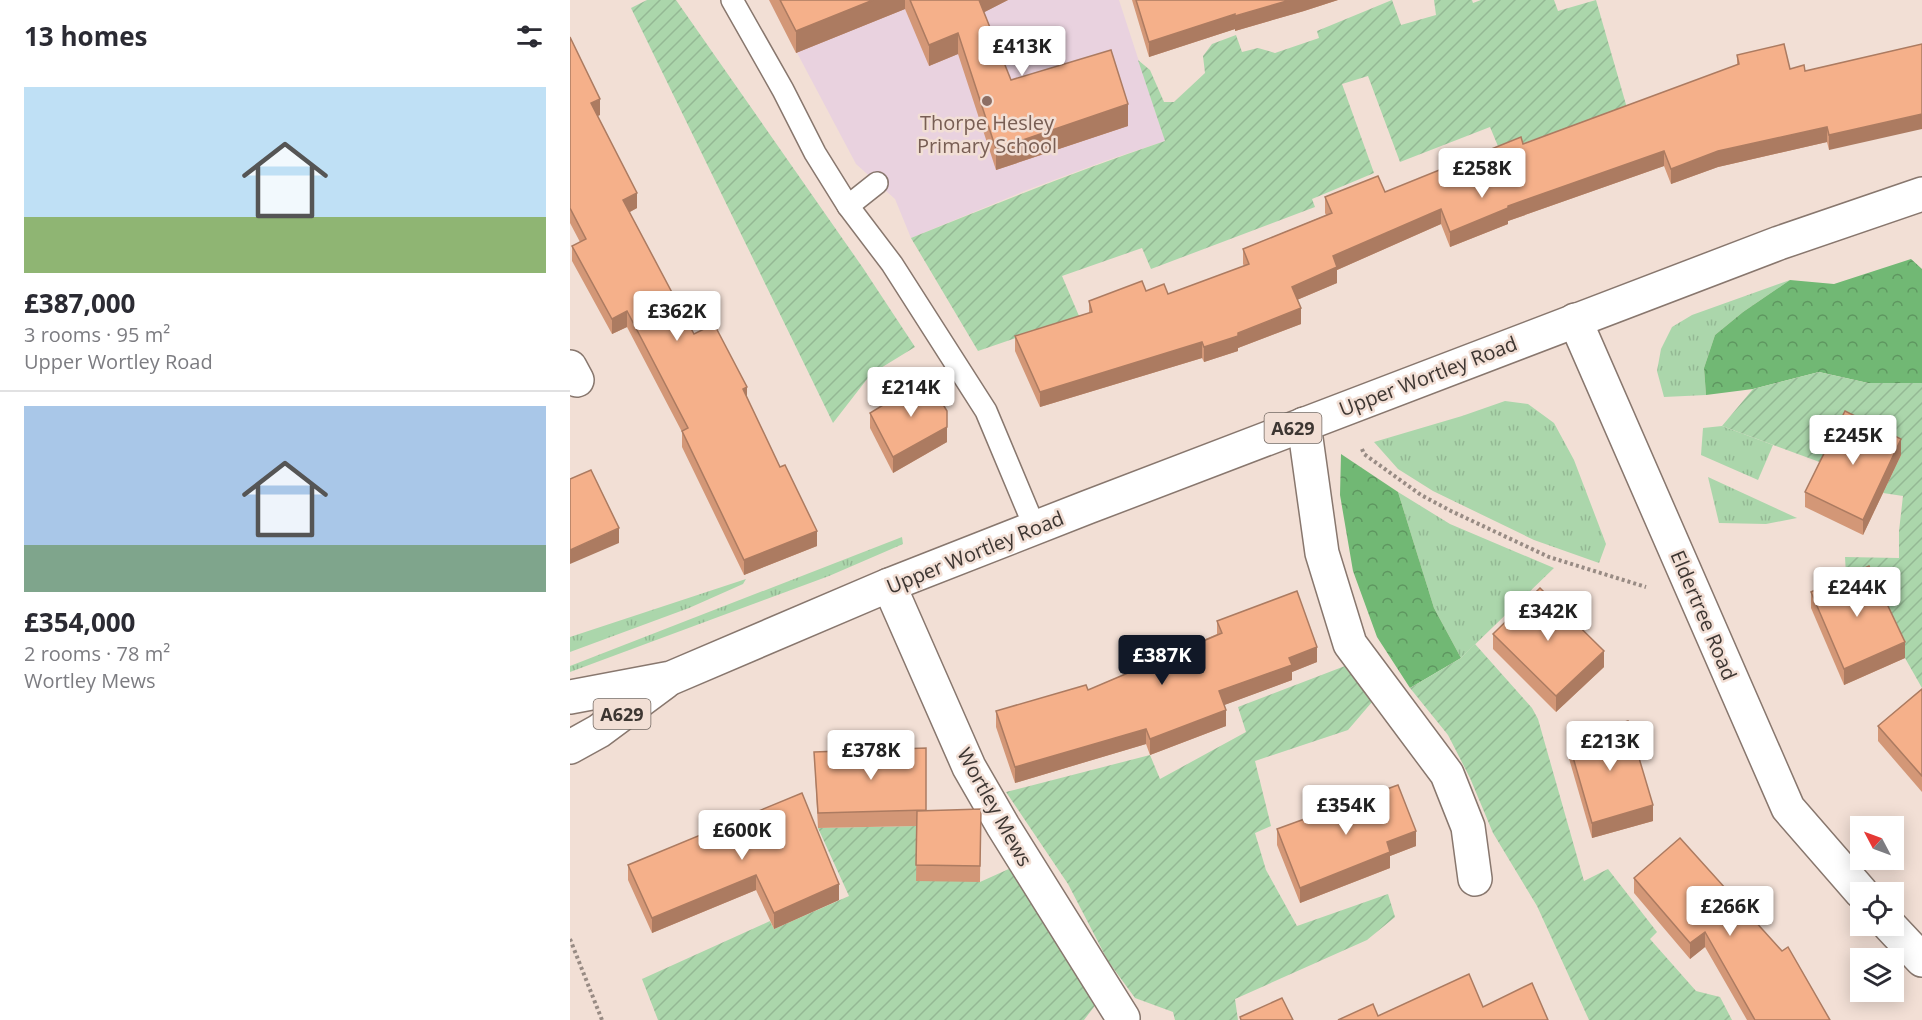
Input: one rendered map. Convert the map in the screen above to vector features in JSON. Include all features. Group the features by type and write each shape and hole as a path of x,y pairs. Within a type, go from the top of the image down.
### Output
{"street":[{"name":"Upper Wortley Road","path":"570,697 671,678 890,585 1035,528 1779,243 1922,194"},
{"name":"Eldertree Road","path":"1575,320 1788,808 1853,882"},
{"path":"1304,424 1322,553 1350,644 1447,774 1468,827 1475,879"},
{"name":"Wortley Mews","path":"890,585 969,767 1003,826 1123,1018"},
{"name":"Upper Wortley Road","path":"570,747 599,731 671,678"},
{"path":"1899,936 1922,960"}],"lane":[{"path":"732,0 783,90 815,153 848,206 892,264 986,411 1035,528"},
{"path":"848,206 877,183"}],"path":[{"path":"1358,441 1364,454 1421,495 1451,511 1549,556 1631,581 1702,610"},
{"path":"570,939 602,1020"}],"shaded area":[{"name":"Thorpe Hesley Primary School","path":"769,0 1119,0 1165,141 1027,190 911,238 895,199 856,164"}],"green space":[{"path":"647,0 676,0 863,268 915,347 871,374 833,423 631,8"},
{"path":"1392,0 1401,25 1436,15 1434,0 1472,0 1473,3 1481,0 1554,0 1558,11 1596,0 1627,108 1500,151 1490,127 1400,162 1368,76 1342,84 1374,173 1312,199 1315,207 1151,269 1142,248 1062,276 1079,316 978,351 911,238 1069,175 1165,141 1138,60 1150,70 1164,102 1174,102 1205,73 1203,56 1212,44 1236,35 1242,52 1258,48 1275,53 1319,38 1317,31"},
{"path":"1911,259 1922,269 1922,383 1868,383 1819,372 1753,389 1706,395 1704,368 1715,335 1743,312 1790,280 1834,284"},
{"path":"1790,280 1743,312 1715,335 1704,368 1706,395 1664,397 1657,371 1661,349 1672,327 1692,315"},
{"path":"1819,372 1868,383 1922,383 1922,688 1905,658 1847,592 1845,557 1899,558 1903,496 1883,493 1901,455 1825,464 1722,426 1753,389"},
{"path":"1505,401 1528,404 1554,423 1574,460 1606,544 1599,563 1534,540 1433,491 1398,469 1374,442"},
{"path":"1722,426 1773,445 1758,480 1701,455 1703,428"},
{"path":"1341,454 1398,492 1434,608 1461,658 1410,688 1377,637 1353,571 1340,495"},
{"path":"1708,477 1797,518 1766,524 1719,523"},
{"path":"1398,492 1450,524 1554,568 1461,658 1434,608"},
{"path":"902,537 903,544 829,576 570,672 570,666"},
{"path":"746,579 743,584 689,608 570,652 570,637"},
{"path":"1475,644 1532,708 1538,719 1584,881 1608,869 1657,932 1650,939 1696,991 1720,997 1732,1020 1589,1020 1537,906 1493,833 1470,778 1448,735 1410,688 1461,658"},
{"path":"1345,666 1372,702 1348,730 1255,761 1271,826 1255,833 1266,870 1297,926 1388,894 1395,917 1367,940 1235,999 1238,1020 1175,1020 1173,1012 1135,998 1108,961 1068,884 1006,792 1150,755 1160,779 1246,732 1238,707"},
{"path":"917,826 980,882 1011,868 1097,1003 1084,1020 658,1020 642,979 770,921 774,929 849,896 818,828"}],"building":[{"path":"780,0 873,0 796,31"},
{"path":"910,0 979,0 1011,80 1111,50 1128,104 996,149 958,33 929,45"},
{"path":"1136,0 1290,0 1235,16 1235,14 1149,42"},
{"path":"570,37 600,99 591,103 637,193 623,200 694,334 714,324 747,387 743,389 780,467 785,465 817,531 744,560 682,431 688,428 627,311 612,319 572,246 586,239 570,208"},
{"path":"1784,44 1790,69 1804,65 1805,71 1922,44 1922,114 1829,135 1827,127 1718,151 1671,169 1664,151 1508,206 1508,208 1450,232 1441,209 1333,256 1337,267 1292,287 1301,308 1238,333 1238,336 1204,347 1202,342 1040,392 1015,336 1092,312 1089,301 1142,281 1146,291 1164,284 1168,294 1249,264 1243,249 1332,213 1325,197 1378,176 1385,192 1521,137 1523,144 1739,64 1737,55"},
{"path":"927,378 947,411 947,427 893,457 870,413"},
{"path":"1845,411 1901,439 1863,520 1805,492"},
{"path":"591,470 619,528 570,550 570,479"},
{"path":"1869,566 1905,642 1844,669 1811,592"},
{"path":"1540,588 1604,651 1556,696 1493,634"},
{"path":"1297,591 1317,647 1289,658 1292,665 1219,691 1226,710 1150,739 1146,729 1015,767 996,711 1086,685 1088,690 1222,633 1217,621"},
{"path":"1922,689 1922,776 1878,726"},
{"path":"1628,721 1653,805 1592,823 1568,740"},
{"path":"926,748 926,810 818,813 814,752"},
{"path":"1398,785 1416,831 1387,842 1390,852 1300,888 1277,829"},
{"path":"802,793 839,884 774,913 756,875 652,918 628,865"},
{"path":"981,809 980,866 916,865 917,811"},
{"path":"1680,838 1782,951 1788,947 1830,1020 1755,1020 1705,932 1690,943 1634,878"},
{"path":"1469,974 1483,1007 1532,983 1548,1020 1338,1020 1373,1004 1378,1016"},
{"path":"1282,998 1293,1020 1241,1020 1240,1017"}],"place":[{"name":"Thorpe Hesley Primary School","path":"987,101"}]}
